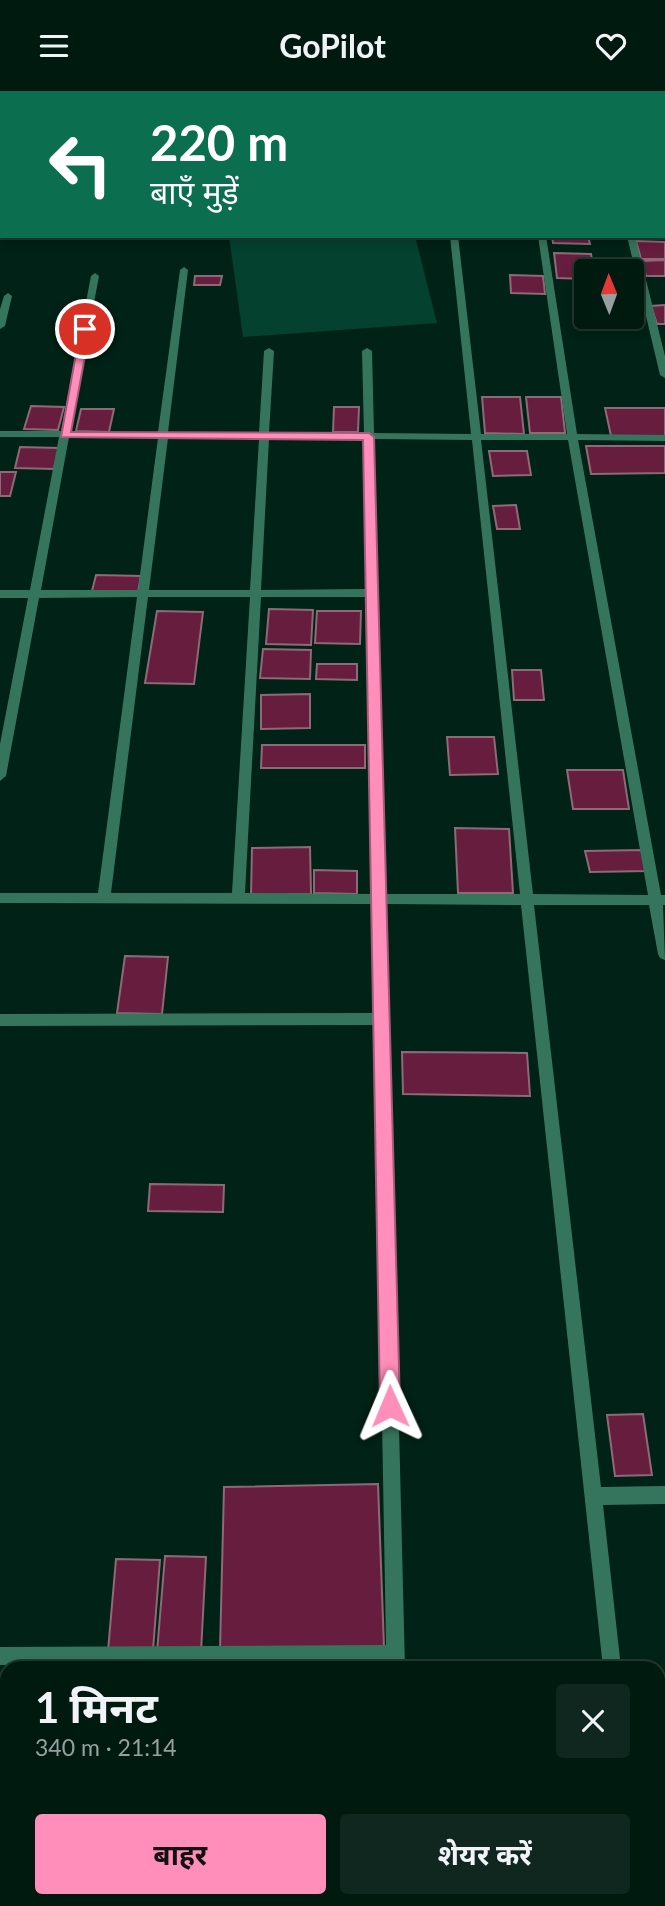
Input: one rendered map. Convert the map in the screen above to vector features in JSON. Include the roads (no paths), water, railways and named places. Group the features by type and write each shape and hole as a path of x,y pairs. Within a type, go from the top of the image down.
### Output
{"street":[{"path":"454,238 611,1661"},
{"path":"542,238 573,438 659,900 665,954"},
{"path":"631,238 665,375"},
{"path":"104,899 184,270"},
{"path":"0,776 94,275"},
{"path":"0,326 8,296"},
{"path":"238,899 269,351"},
{"path":"0,1656 396,1661 367,351"},
{"path":"0,434 665,438"},
{"path":"0,594 372,593"},
{"path":"0,898 659,900"},
{"path":"0,1020 382,1020"},
{"path":"594,1496 665,1495"}]}
